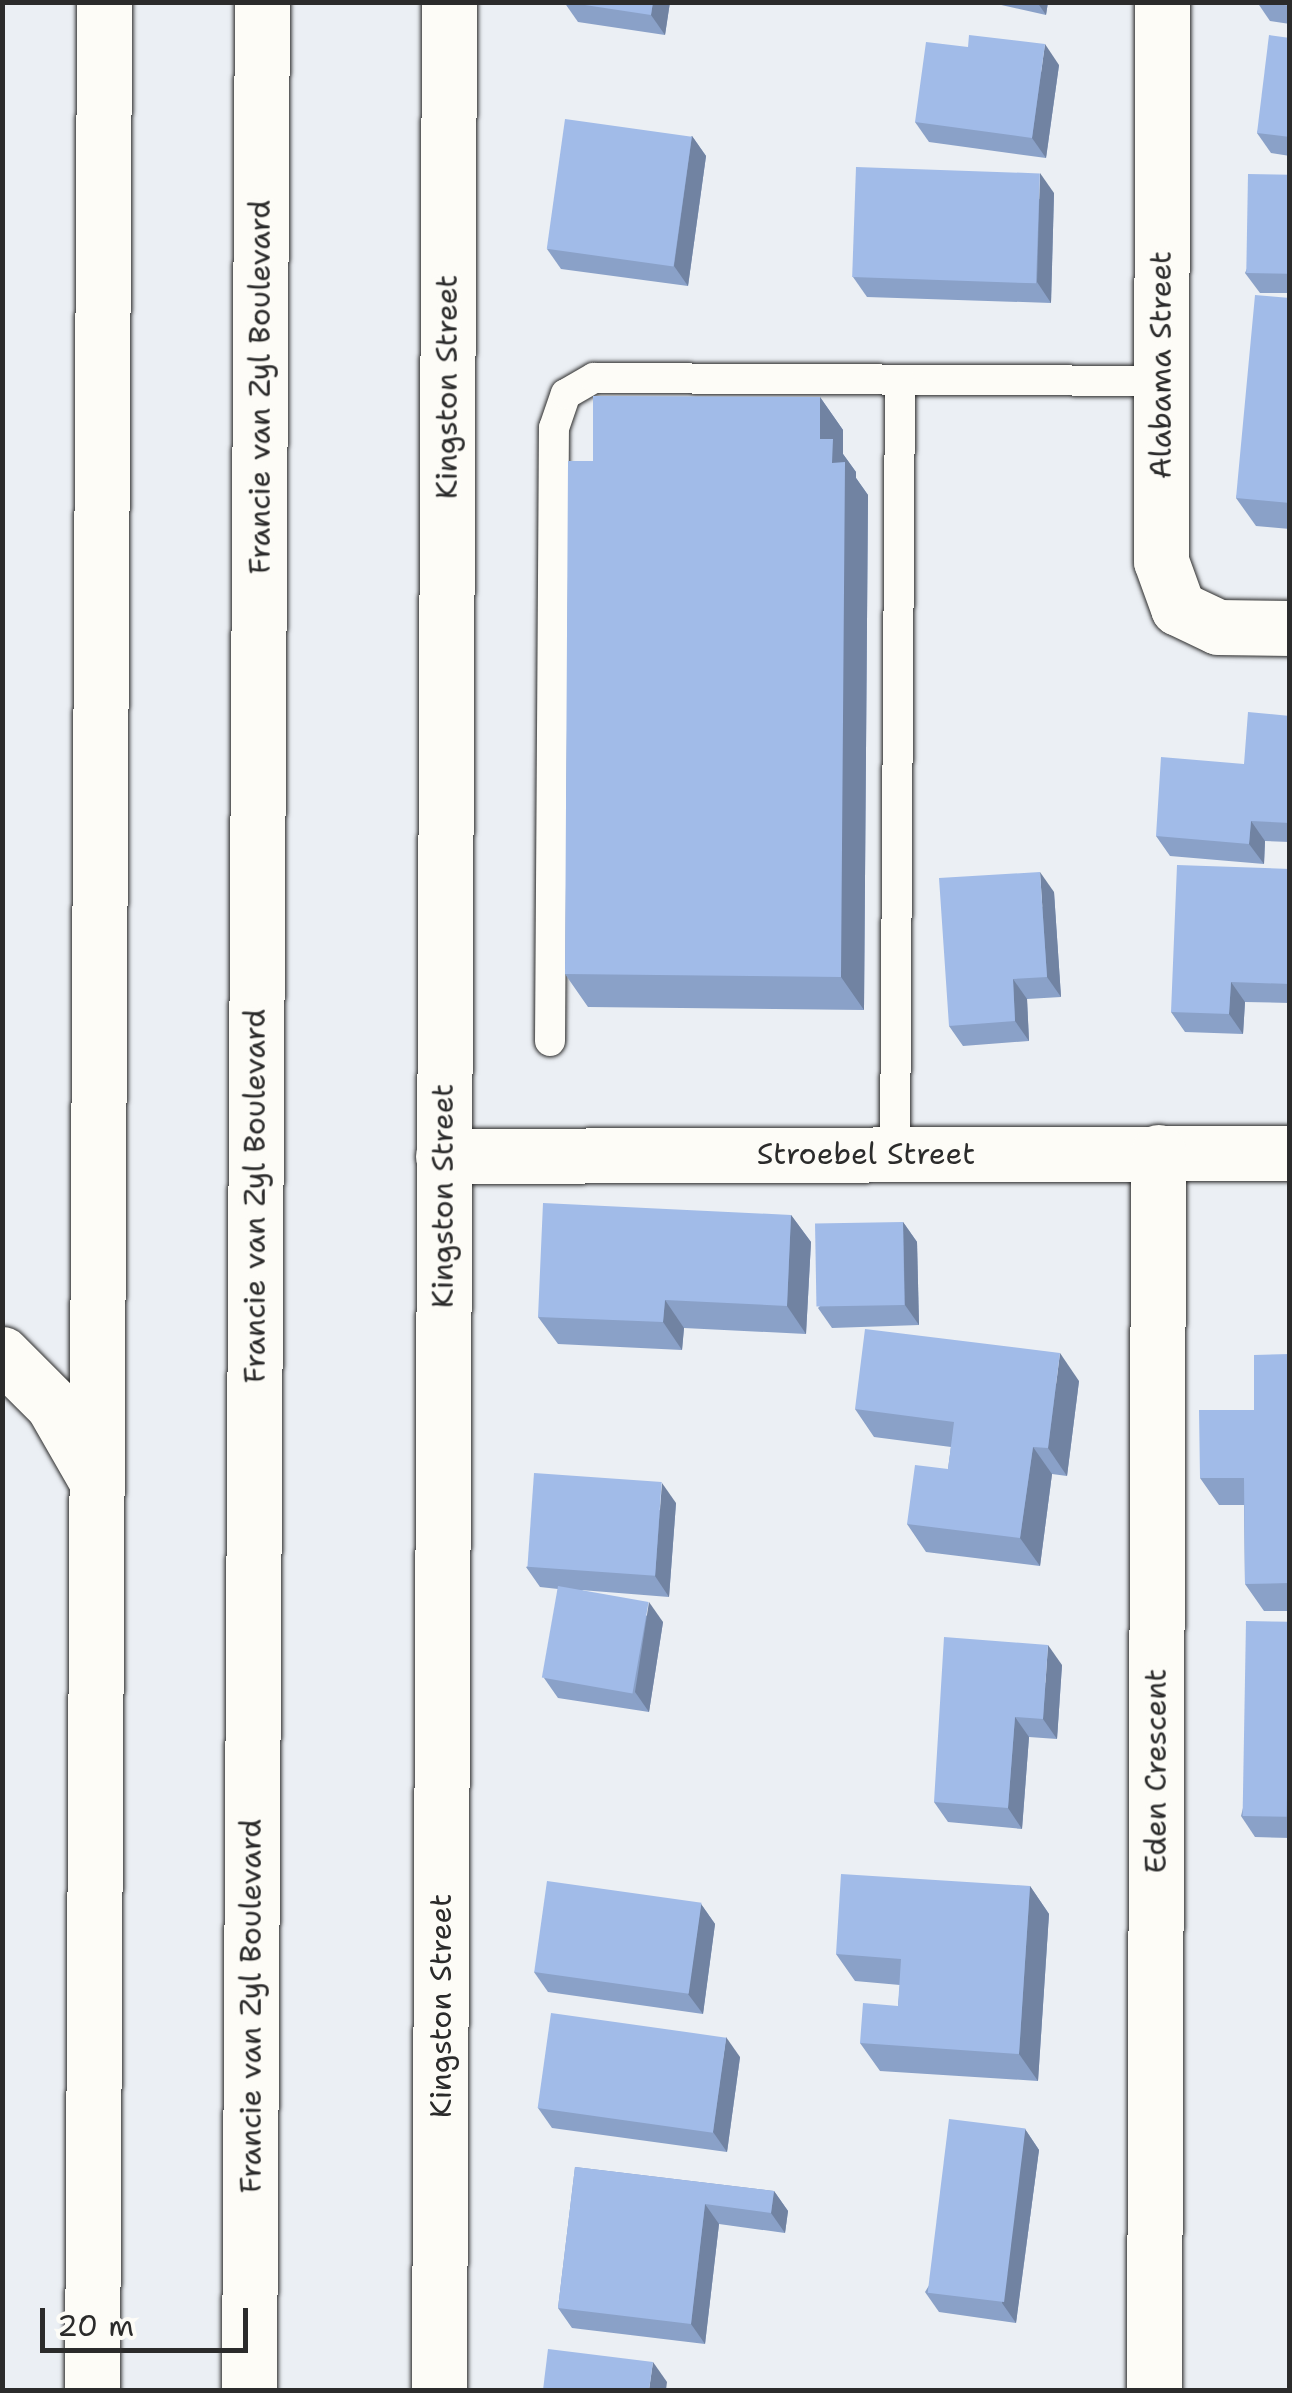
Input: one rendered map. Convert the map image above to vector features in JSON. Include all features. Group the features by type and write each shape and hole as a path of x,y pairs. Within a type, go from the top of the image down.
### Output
{"street":[{"path":"92,2390 104,2"},
{"name":"Francie van Zyl Boulevard","path":"250,2390 262,2"},
{"name":"Kingston Street","path":"440,2390 449,2"},
{"name":"Alabama Street","path":"1162,2 1161,560 1178,608 1218,627 1290,628"},
{"name":"Eden Crescent","path":"1154,2390 1158,1152"},
{"name":"Stroebel Street","path":"443,1156 1290,1153"},
{"path":"2,1354 53,1404 97,1483"}],"lane":[{"path":"550,1041 556,410 594,378 1161,381"},
{"path":"895,1154 900,380"}],"building":[{"path":"565,2 653,2 651,15"},
{"path":"969,35 1045,44 1032,138 915,122 926,42 968,47"},
{"path":"1269,35 1290,38 1290,137 1257,133"},
{"path":"565,119 692,137 674,267 547,249"},
{"path":"856,167 1040,173 1036,283 852,277"},
{"path":"1248,174 1290,175 1288,274 1246,273"},
{"path":"1255,295 1290,298 1290,503 1236,498"},
{"path":"593,396 820,397 820,439 833,439 832,463 845,462 841,977 565,974 568,461 593,461"},
{"path":"1248,712 1290,716 1290,823 1251,821 1249,844 1156,836 1161,757 1244,764"},
{"path":"1177,865 1290,869 1290,984 1231,982 1229,1014 1171,1012"},
{"path":"1040,872 1047,977 1013,979 1015,1021 949,1026 939,878"},
{"path":"543,1203 791,1215 787,1306 665,1300 663,1322 538,1317"},
{"path":"903,1222 904,1305 816,1307 815,1224"},
{"path":"865,1329 1060,1353 1048,1448 1033,1447 1020,1538 907,1524 915,1465 948,1469 954,1422 855,1409"},
{"path":"1290,1354 1290,1583 1245,1584 1244,1478 1200,1478 1199,1410 1254,1410 1254,1355"},
{"path":"534,1473 662,1482 655,1576 527,1567"},
{"path":"558,1586 649,1602 632,1694 542,1678"},
{"path":"1246,1621 1290,1622 1287,1817 1243,1816"},
{"path":"944,1637 1048,1645 1043,1719 1015,1717 1008,1808 934,1802"},
{"path":"841,1874 1030,1886 1019,2054 860,2043 863,2003 898,2006 901,1959 836,1954"},
{"path":"547,1881 701,1903 689,1994 534,1972"},
{"path":"551,2013 726,2038 713,2133 538,2108"},
{"path":"949,2119 1025,2128 1004,2302 928,2293"},
{"path":"575,2167 774,2191 771,2213 705,2204 691,2324 558,2308"},
{"path":"548,2349 653,2362 649,2390 543,2390"}]}
